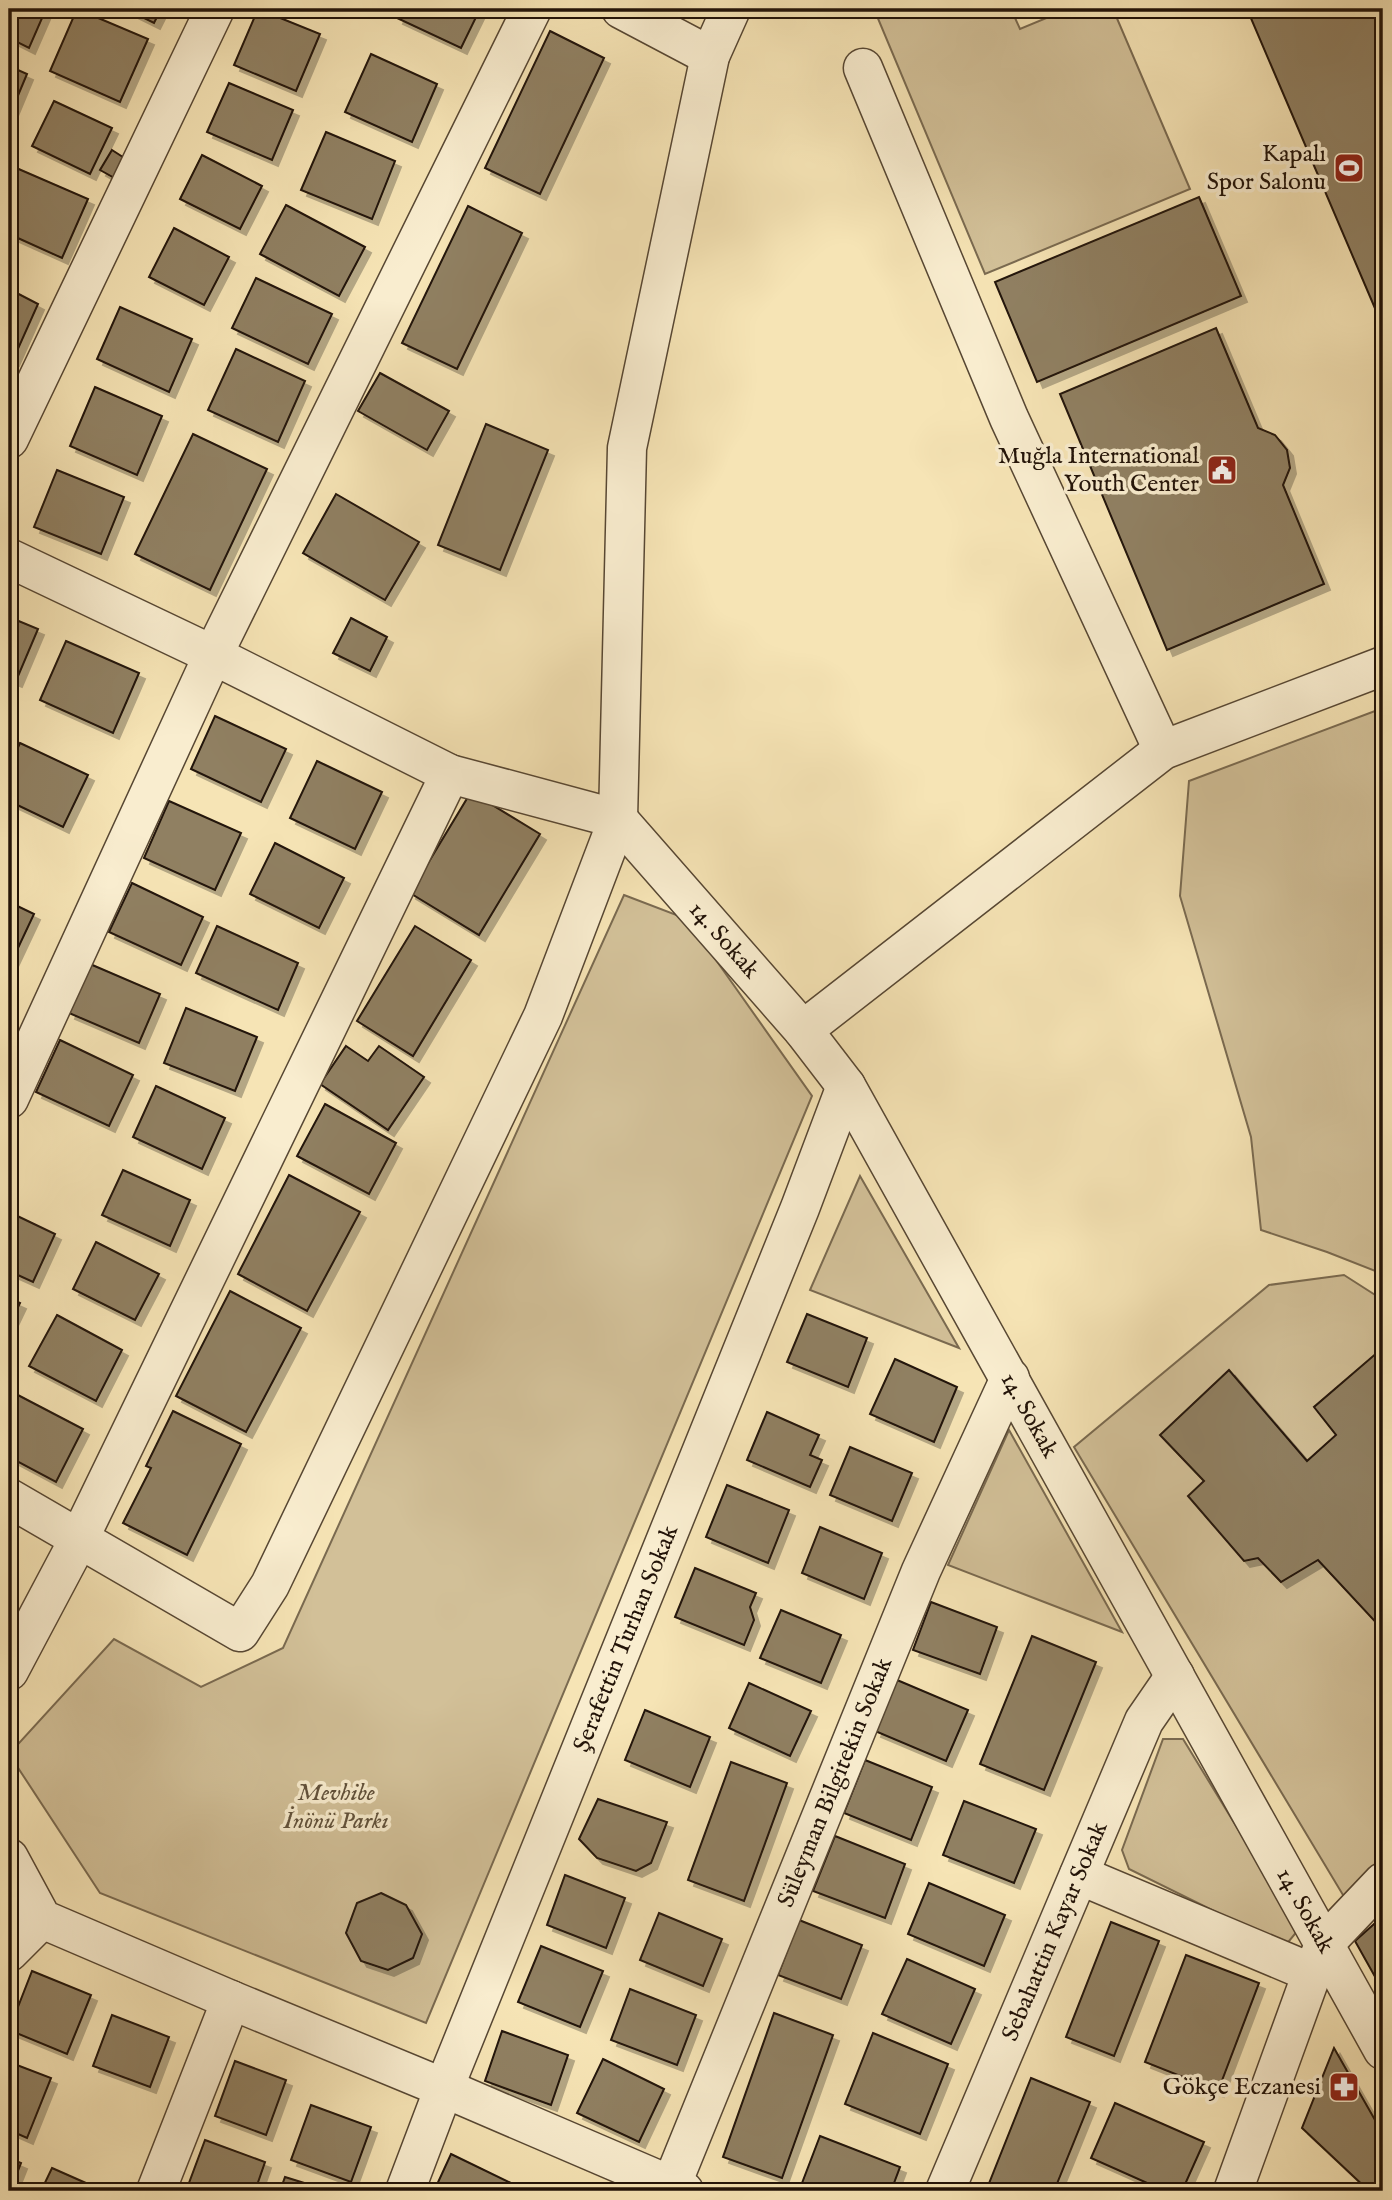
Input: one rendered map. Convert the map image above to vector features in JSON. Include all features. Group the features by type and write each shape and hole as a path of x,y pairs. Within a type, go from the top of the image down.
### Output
{"street":[{"path":"9,439 215,9"},
{"path":"9,1099 213,654 532,9"},
{"path":"621,9 710,56"},
{"path":"9,1498 240,1632 270,1584 543,1016 618,819 627,448 710,56 731,9"},
{"path":"863,68 1009,418 1163,750"},
{"path":"9,558 213,654 450,774 618,819"},
{"path":"803,1030 1163,750 1383,666"},
{"path":"9,1671 79,1539 450,774"},
{"name":"14. Sokak","path":"618,819 803,1030 846,1086 1175,1676 1318,1958 1383,2050"},
{"name":"Şerafettin Turhan Sokak","path":"405,2191 444,2088 800,1208 846,1086"},
{"name":"Süleyman Bilgitekin Sokak","path":"675,2189 921,1572 1010,1378"},
{"name":"Sebahattin Kayar Sokak","path":"945,2191 1144,1721 1175,1676"},
{"path":"9,1858 41,1919 444,2088 675,2189"},
{"path":"1079,1875 1318,1958"},
{"path":"1233,2191 1318,1958 1383,1882"},
{"path":"9,1952 41,1919"},
{"path":"156,2191 231,2000"}],"green space":[{"path":"874,9 1011,9 1020,29 1068,9 1113,9 1190,189 985,274"},
{"path":"1383,708 1383,1274 1261,1230 1251,1137 1180,896 1189,781"},
{"name":"Mevhibe İnönü Parkı","path":"624,895 687,919 812,1096 426,2023 100,1893 9,1754 114,1639 201,1687 283,1648"},
{"path":"860,1176 959,1348 810,1290"},
{"path":"1344,1275 1383,1300 1383,1863 1346,1900 1074,1447 1269,1285"},
{"path":"1009,1430 1122,1632 948,1565"},
{"path":"1163,1739 1183,1739 1299,1929 1285,1946 1129,1869 1122,1850"}],"building":[{"path":"9,9 46,9 29,48 9,38"},
{"path":"77,9 148,39 120,102 50,71"},
{"path":"126,9 161,9 154,23"},
{"path":"258,9 320,34 296,91 234,65"},
{"path":"401,9 480,9 461,48 397,18"},
{"name":"Kapalı Spor Salonu","path":"1247,9 1383,9 1383,327"},
{"path":"550,31 604,58 540,194 485,168"},
{"path":"371,54 437,84 412,142 345,112"},
{"path":"9,66 27,74 9,117"},
{"path":"229,83 293,110 272,160 207,132"},
{"path":"54,101 112,128 90,174 32,146"},
{"path":"326,132 395,161 372,219 301,190"},
{"path":"112,150 129,161 118,180 100,170"},
{"path":"202,155 262,186 240,229 180,199"},
{"path":"14,167 88,199 62,258 9,234 9,180"},
{"path":"1199,197 1241,296 1037,382 995,282"},
{"path":"286,205 365,247 339,296 260,254"},
{"path":"468,206 522,233 457,369 402,343"},
{"path":"174,228 229,257 204,305 149,277"},
{"path":"256,278 332,314 308,364 232,328"},
{"path":"9,289 38,304 13,360 9,358"},
{"path":"120,307 192,339 169,392 97,359"},
{"path":"1216,328 1258,428 1275,435 1287,450 1290,468 1283,485 1324,584 1167,650 1060,394"},
{"path":"236,349 305,381 278,442 208,410"},
{"path":"380,373 449,411 427,450 358,411"},
{"path":"95,387 162,416 137,475 70,446"},
{"path":"486,424 548,450 500,570 438,545"},
{"path":"193,434 267,469 210,590 135,554"},
{"path":"57,470 124,497 101,554 34,527"},
{"path":"336,494 419,542 385,600 303,553"},
{"path":"9,617 38,629 16,681 9,678"},
{"path":"351,618 387,637 370,671 333,653"},
{"path":"66,641 139,673 113,733 40,700"},
{"path":"215,716 286,749 261,802 191,769"},
{"path":"20,743 88,775 63,827 9,801 9,767"},
{"path":"317,761 382,792 355,849 290,818"},
{"path":"471,792 540,834 479,935 410,893"},
{"path":"169,801 241,833 215,890 144,858"},
{"path":"275,843 344,878 319,928 250,894"},
{"path":"132,883 203,917 181,965 109,932"},
{"path":"9,902 34,914 10,965 9,964"},
{"path":"217,926 298,963 278,1010 196,973"},
{"path":"415,926 471,960 413,1056 357,1021"},
{"path":"90,964 160,994 139,1043 69,1013"},
{"path":"186,1008 257,1037 235,1091 164,1063"},
{"path":"60,1040 133,1075 109,1126 36,1092"},
{"path":"346,1046 368,1061 379,1046 424,1077 388,1130 320,1084"},
{"path":"156,1086 225,1118 202,1169 133,1137"},
{"path":"325,1104 396,1143 369,1194 297,1156"},
{"path":"123,1170 190,1200 170,1246 102,1215"},
{"path":"289,1175 360,1212 307,1311 238,1274"},
{"path":"9,1212 55,1234 33,1282 9,1271"},
{"path":"96,1242 159,1274 135,1320 73,1289"},
{"path":"230,1291 301,1328 246,1432 176,1396"},
{"path":"9,1298 20,1303 9,1326"},
{"path":"807,1314 867,1338 848,1387 787,1362"},
{"path":"57,1315 122,1350 96,1401 29,1366"},
{"path":"1379,1351 1383,1355 1383,1473 1378,1478 1383,1485 1383,1630 1318,1560 1281,1582 1258,1558 1244,1561 1188,1496 1204,1481 1160,1435 1229,1370 1307,1461 1336,1435 1314,1407"},
{"path":"895,1359 957,1387 934,1442 870,1414"},
{"path":"14,1393 83,1429 56,1482 9,1457 9,1404"},
{"path":"173,1411 241,1444 187,1555 123,1523 151,1468 146,1466"},
{"path":"767,1412 819,1435 810,1455 822,1460 810,1487 747,1460"},
{"path":"850,1447 912,1473 892,1521 830,1495"},
{"path":"727,1485 789,1510 768,1563 706,1537"},
{"path":"820,1527 882,1553 864,1599 802,1573"},
{"path":"695,1568 756,1593 750,1607 754,1620 744,1645 675,1617"},
{"path":"931,1602 997,1627 980,1674 913,1650"},
{"path":"781,1610 841,1635 821,1683 760,1658"},
{"path":"1032,1636 1096,1662 1044,1790 980,1764"},
{"path":"897,1680 968,1710 946,1761 875,1731"},
{"path":"749,1683 811,1711 790,1756 729,1728"},
{"path":"645,1710 710,1737 690,1787 625,1760"},
{"path":"865,1760 932,1787 911,1840 844,1813"},
{"path":"731,1762 787,1783 744,1901 688,1880"},
{"path":"598,1799 667,1822 651,1863 636,1871 597,1858 579,1839"},
{"path":"964,1801 1036,1829 1014,1883 943,1855"},
{"path":"835,1836 905,1864 885,1918 813,1891"},
{"path":"565,1875 625,1898 606,1948 547,1925"},
{"path":"929,1883 1005,1915 984,1966 908,1934"},
{"path":"381,1893 406,1905 422,1934 413,1958 388,1970 361,1961 346,1933 357,1903"},
{"path":"659,1913 722,1939 703,1986 640,1960"},
{"path":"1383,1916 1383,1991 1355,1941"},
{"path":"799,1920 862,1945 841,1999 778,1975"},
{"path":"1111,1922 1159,1941 1114,2056 1066,2037"},
{"path":"541,1946 603,1971 580,2027 518,2002"},
{"path":"1186,1955 1259,1983 1218,2091 1145,2062"},
{"path":"907,1959 975,1989 951,2044 882,2014"},
{"path":"32,1971 91,1995 67,2054 9,2030"},
{"path":"630,1989 696,2015 677,2065 611,2040"},
{"path":"774,2013 833,2035 782,2178 723,2157"},
{"path":"112,2015 169,2037 150,2087 93,2066"},
{"path":"502,2031 568,2055 551,2105 485,2081"},
{"path":"873,2033 948,2064 920,2134 845,2104"},
{"path":"1334,2048 1383,2134 1383,2191 1369,2191 1302,2128"},
{"path":"603,2059 664,2089 639,2142 577,2113"},
{"path":"235,2061 286,2080 266,2135 215,2116"},
{"path":"9,2062 51,2078 27,2138 9,2130"},
{"path":"1031,2078 1090,2102 1054,2191 986,2191"},
{"path":"1115,2103 1204,2142 1182,2191 1165,2191 1091,2158"},
{"path":"311,2105 371,2127 351,2182 291,2160"},
{"path":"820,2136 900,2167 891,2191 799,2191"},
{"path":"205,2140 265,2162 255,2191 186,2191"},
{"path":"451,2154 515,2185 512,2191 434,2191"},
{"path":"9,2158 21,2163 10,2191 9,2191"},
{"path":"52,2168 104,2191 41,2191"},
{"path":"285,2177 330,2191 280,2191"}],"place":[{"name":"Kapalı Spor Salonu","path":"1349,168"},
{"name":"Muğla International Youth Center","path":"1222,470"},
{"name":"Gökçe Eczanesi","path":"1344,2087"}]}
